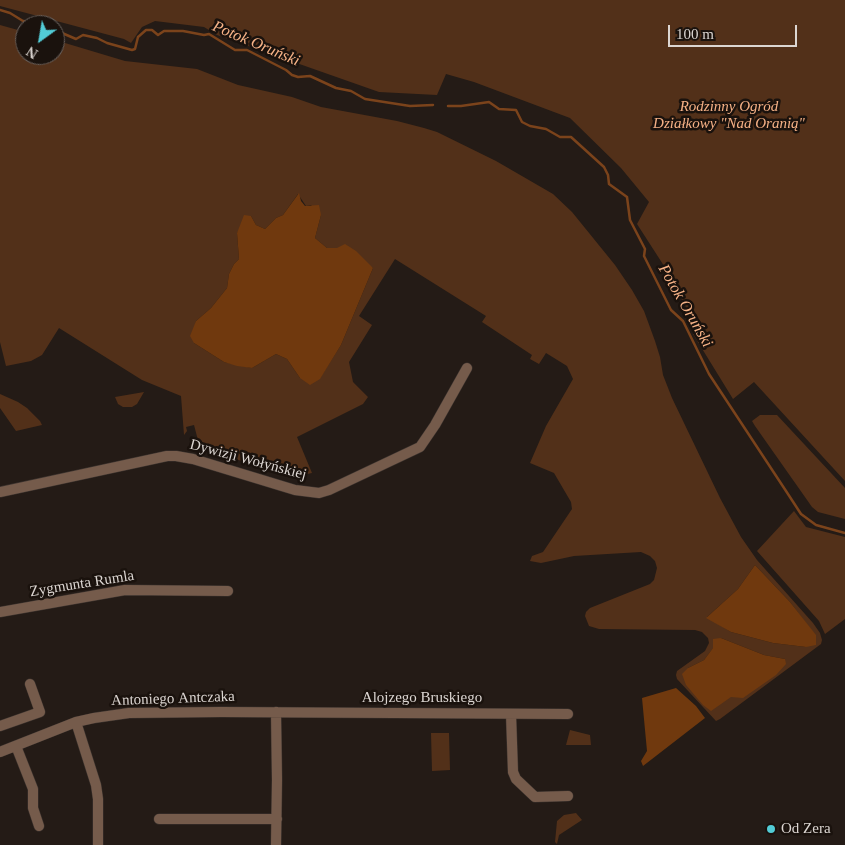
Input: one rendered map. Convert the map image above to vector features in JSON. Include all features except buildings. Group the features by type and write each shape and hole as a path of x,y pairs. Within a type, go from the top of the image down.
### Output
{"street":[{"name":"Dywizji Wołyńskiej","path":"0,492 167,456 176,456 193,459 295,490 319,493 420,446 435,425 467,368"},
{"name":"Zygmunta Rumla","path":"0,612 125,590 228,591"},
{"path":"0,726 40,712 30,684"},
{"path":"276,712 276,845"},
{"name":"Alojzego Bruskiego","path":"276,712 568,714"},
{"name":"Antoniego Antczaka","path":"0,752 76,722 94,718 129,713 276,712"},
{"path":"511,714 516,779 535,797 568,796"},
{"path":"76,722 96,785 98,799 98,845"},
{"path":"16,746 33,789 33,808 39,826"},
{"path":"160,820 277,819"}],"green space":[{"name":"Rodzinny Ogród Działkowy \"Nad Oranią\"","path":"0,0 845,0 845,481 754,382 733,399 693,334 699,332 666,269 637,224 649,202 621,168 570,118 474,82 446,74 437,95 379,92 217,35 204,27 155,21 142,27 131,43 124,39 65,23 65,15 34,15 0,6"},
{"path":"0,25 15,29 15,65 65,65 65,43 125,61 197,69 238,85 292,97 321,107 397,121 437,132 496,161 553,194 572,212 615,265 644,311 660,357 663,375 672,398 741,537 757,560 813,623 820,633 821,644 716,721 677,679 676,675 677,671 705,651 709,643 708,638 702,632 695,630 599,629 589,626 585,616 590,608 650,584 654,580 657,568 655,561 650,556 641,552 574,556 541,563 530,561 532,556 543,552 572,509 571,502 554,473 530,463 546,426 573,379 567,366 546,353 539,364 530,359 532,355 482,322 486,316 395,259 359,316 372,325 349,362 353,382 368,397 363,404 297,437 312,473 293,477 200,448 194,425 186,427 187,431 184,435 181,396 142,380 59,328 42,355 31,361 6,366 0,342","holes":["298,194 306,206 311,205 321,215 315,238 327,248 337,248 373,268 341,345 320,378 300,378 287,359 276,354 252,368 224,362 194,343 196,321 211,308 227,288 229,274 239,259 237,233 251,216 256,225 265,229 276,218 283,215","755,565 790,602 815,635 806,647 773,643 731,632 707,617 738,589","721,638 764,655 785,659 731,697 688,668 704,660"]},
{"path":"144,392 137,404 132,407 123,407 118,404 115,397"},
{"path":"0,394 27,408 42,425 16,431 0,408"},
{"path":"760,415 777,415 845,488 845,519 818,512 812,507 752,421"},
{"path":"794,511 806,527 845,537 845,619 825,634 819,621 757,551"},
{"path":"570,730 590,735 591,745 566,745"},
{"path":"431,733 449,733 450,770 432,771"},
{"path":"576,813 582,820 559,835 557,844 555,842 557,821 564,815"}],"shaded area":[{"path":"299,193 301,201 305,206 319,205 321,215 315,238 327,248 337,248 345,244 356,251 373,268 341,345 320,379 310,385 300,378 287,359 276,354 252,368 237,366 224,362 194,343 190,336 196,321 211,308 227,288 229,274 239,259 237,233 244,215 251,216 256,225 265,229 276,218 283,215"},
{"path":"755,565 790,602 816,635 816,645 806,647 773,643 731,632 706,618 738,589"},
{"path":"721,638 764,655 785,659 786,664 776,675 743,698 731,697 711,711 703,705 686,685 682,674 688,668 704,660 713,648 713,639"},
{"path":"676,688 696,706 705,718 643,766 641,761 647,751 642,698"}],"waterway":[{"name":"Potok Oruński","path":"0,10 15,16"},
{"name":"Potok Oruński","path":"65,34 76,39 83,35 97,38 132,50 135,49 138,37 146,30 152,30 158,35 164,31 209,34 235,50 247,50 292,75 298,77 310,76 336,88 351,91 365,99 410,106 433,105"},
{"name":"Potok Oruński","path":"448,106 489,102 499,109 516,110 522,122 530,126 546,129 560,137 571,137 604,167 608,175 609,184 627,197 630,220 645,249 644,256 671,310 683,321 709,374 801,514 816,525 845,533"}],"place":[{"name":"Od Zera","path":"771,829"}]}
